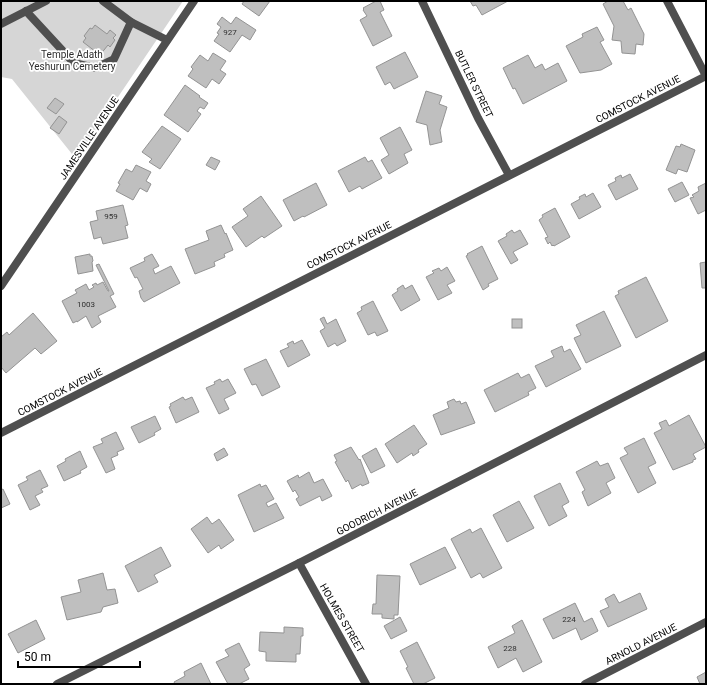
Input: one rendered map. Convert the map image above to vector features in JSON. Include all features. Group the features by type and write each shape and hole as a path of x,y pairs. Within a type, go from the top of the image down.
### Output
{"street":[{"path":"1,24 46,1"},
{"path":"103,1 131,22 168,40"},
{"name":"JAMESVILLE AVENUE","path":"1,286 194,1"},
{"name":"BUTLER STREET","path":"422,1 478,118 509,175"},
{"path":"666,1 706,76"},
{"path":"26,11 74,63 95,68 114,59 131,22"},
{"name":"COMSTOCK AVENUE","path":"1,433 706,76"},
{"name":"GOODRICH AVENUE","path":"57,684 299,563 706,355"},
{"name":"HOLMES STREET","path":"299,563 366,684"},
{"name":"ARNOLD AVENUE","path":"585,684 706,622"}],"green space":[{"name":"Temple Adath Yeshurun Cemetery","path":"1,1 183,1 76,159 12,79 1,77"}],"building":[{"path":"244,1 270,1 259,16 242,4"},
{"path":"376,1 380,1 384,10 380,12 392,36 373,46 360,20 367,16 363,8"},
{"path":"470,1 508,1 482,15 476,5 473,6"},
{"path":"608,1 623,1 628,10 631,8 644,34 643,45 636,44 635,54 622,53 621,41 612,40 614,26 603,4"},
{"path":"222,17 231,24 236,17 256,30 250,40 242,35 230,52 214,41 219,34 217,33 221,27 217,24"},
{"path":"95,25 107,34 110,30 116,35 113,38 115,40 110,47 108,45 100,55 83,42 86,38 84,36 90,28 92,29"},
{"path":"597,27 604,40 600,42 612,64 601,70 580,73 566,46 583,37 582,34"},
{"path":"405,52 418,77 394,89 390,82 385,85 376,67"},
{"path":"213,53 226,61 220,70 226,74 219,84 212,79 206,88 188,76 193,69 191,67 200,55 208,61"},
{"path":"528,55 535,68 542,64 545,70 558,63 567,81 523,104 515,88 513,89 503,68"},
{"path":"185,85 208,103 204,109 200,107 197,111 201,114 188,132 164,115"},
{"path":"426,91 442,96 439,104 447,107 440,130 442,142 430,145 427,125 416,122"},
{"path":"55,98 64,104 56,114 47,108"},
{"path":"59,116 67,122 59,134 50,128"},
{"path":"162,126 181,139 160,169 149,162 152,159 142,152"},
{"path":"400,127 412,150 404,154 408,163 389,174 381,160 389,155 380,138"},
{"path":"681,144 695,150 687,172 678,169 676,174 666,170 676,146 680,147"},
{"path":"211,157 220,161 215,170 206,165"},
{"path":"365,157 368,162 372,160 382,178 362,189 360,186 349,192 338,171"},
{"path":"136,165 151,172 146,181 151,184 147,192 140,188 133,200 116,191 120,184 118,183 126,169 132,172"},
{"path":"630,174 638,189 616,200 608,185 616,181 615,178 621,175 622,178"},
{"path":"682,182 689,195 675,202 668,189"},
{"path":"316,183 327,205 294,221 283,200"},
{"path":"706,183 706,210 698,214 690,198 694,197 692,195 699,191 698,187"},
{"path":"593,193 601,207 579,219 571,204 585,194 586,197"},
{"path":"261,196 282,226 264,238 262,236 246,247 232,227 248,216 243,209"},
{"path":"123,205 128,225 125,226 128,238 103,244 101,237 94,239 90,222 98,220 96,211"},
{"path":"555,208 570,237 552,246 550,242 548,244 545,238 548,237 539,220 543,217 542,215"},
{"path":"221,225 233,250 224,254 225,257 214,262 215,266 195,274 185,249 209,240 206,231"},
{"path":"512,230 514,233 520,230 528,244 513,252 518,260 511,264 498,241 507,236 506,234"},
{"path":"482,246 498,279 488,284 489,286 483,290 466,256"},
{"path":"90,254 93,261 93,271 78,274 75,257"},
{"path":"152,254 159,266 153,269 155,274 171,266 180,283 144,302 139,291 143,289 137,277 135,278 130,268 145,261 144,258"},
{"path":"706,262 706,288 702,288 700,263"},
{"path":"99,264 114,294 110,296 116,307 98,316 101,322 92,328 86,316 73,323 62,301 77,293 75,290 86,284 89,290 94,287 92,285 96,283 97,285 103,282 109,291 96,265"},
{"path":"447,267 455,281 447,285 452,293 438,300 426,277 434,273 432,271 439,268 441,271"},
{"path":"646,277 668,321 636,338 615,296 619,294 618,291"},
{"path":"403,285 405,289 412,285 420,300 401,311 392,295"},
{"path":"373,301 388,331 377,336 375,332 368,335 357,313 362,310 361,307"},
{"path":"604,311 621,346 586,363 574,338 581,335 576,325"},
{"path":"33,313 57,341 41,354 35,348 6,373 1,367 1,337 7,332 9,335"},
{"path":"324,317 327,324 336,319 346,341 337,346 335,343 328,347 320,331 325,328 320,319"},
{"path":"512,319 522,319 522,328 512,328"},
{"path":"302,340 310,355 288,367 280,351 289,347 287,344 293,341 294,344"},
{"path":"562,346 564,352 570,349 581,369 546,387 535,366 554,357 551,351"},
{"path":"266,359 280,387 262,396 256,384 252,385 244,369"},
{"path":"518,373 521,378 529,374 536,388 528,392 529,395 495,412 484,390"},
{"path":"220,379 222,382 228,379 236,393 224,399 229,409 219,414 206,388 215,384 214,382"},
{"path":"183,397 185,400 192,397 199,412 176,423 169,407 171,406 170,404"},
{"path":"454,399 456,402 460,401 461,404 466,402 475,423 441,435 433,415 449,408 447,402"},
{"path":"689,415 706,447 693,454 696,459 693,460 693,462 673,470 654,433 662,429 659,423 666,420 669,426"},
{"path":"155,416 161,429 154,433 155,435 139,443 131,427"},
{"path":"414,425 427,444 418,450 419,452 413,456 412,453 397,463 385,444"},
{"path":"116,432 124,449 117,452 118,455 111,458 115,469 106,473 93,447 103,443 101,439"},
{"path":"644,438 656,463 648,467 656,483 638,493 620,458 628,454 624,448"},
{"path":"351,447 359,460 360,459 369,483 362,486 361,484 352,489 348,480 346,482 335,462 337,461 334,455"},
{"path":"224,448 228,455 217,461 214,454"},
{"path":"376,448 385,466 371,473 362,456"},
{"path":"80,451 87,467 80,471 81,473 64,481 57,466 66,461 65,459"},
{"path":"597,461 600,466 608,463 615,478 606,483 611,493 588,506 582,492 585,490 576,472"},
{"path":"40,470 48,486 41,489 43,492 35,496 40,505 30,510 18,485 28,480 26,477"},
{"path":"309,472 314,483 323,479 332,496 322,501 320,496 300,506 296,499 299,497 295,490 293,492 287,481 298,475 299,478"},
{"path":"560,483 569,502 562,506 567,516 549,526 534,496"},
{"path":"260,484 261,487 266,485 274,499 266,503 268,507 276,503 284,518 254,532 238,495"},
{"path":"3,489 10,504 1,508 1,490"},
{"path":"519,501 534,528 507,542 493,515"},
{"path":"207,517 212,524 219,519 234,540 221,549 219,545 208,553 191,529"},
{"path":"481,528 502,568 483,578 480,573 471,578 451,539 470,529 472,533"},
{"path":"161,547 171,566 154,575 158,582 138,592 125,566"},
{"path":"445,547 456,568 420,585 410,564"},
{"path":"103,573 107,590 115,589 118,603 103,607 101,612 67,620 61,597 81,592 78,580"},
{"path":"377,575 400,576 398,615 394,615 394,619 382,618 382,614 372,614 373,604 376,604"},
{"path":"640,593 647,609 608,627 600,611 609,607 605,599 614,594 619,603"},
{"path":"575,603 584,622 592,618 598,631 581,640 576,628 553,639 543,619"},
{"path":"400,617 407,631 391,639 384,626"},
{"path":"36,620 45,639 18,653 8,634"},
{"path":"522,620 542,662 523,672 516,658 498,668 488,647 515,633 512,626"},
{"path":"284,627 303,628 300,654 296,654 296,662 266,661 266,652 259,651 260,632 284,633"},
{"path":"417,642 435,678 423,684 414,684 400,651"},
{"path":"239,643 250,665 244,669 249,679 239,684 228,684 216,662 229,656 225,650"},
{"path":"201,663 211,684 175,684 174,682 185,676 184,672"},
{"path":"706,672 706,684 700,684 697,677"}]}
